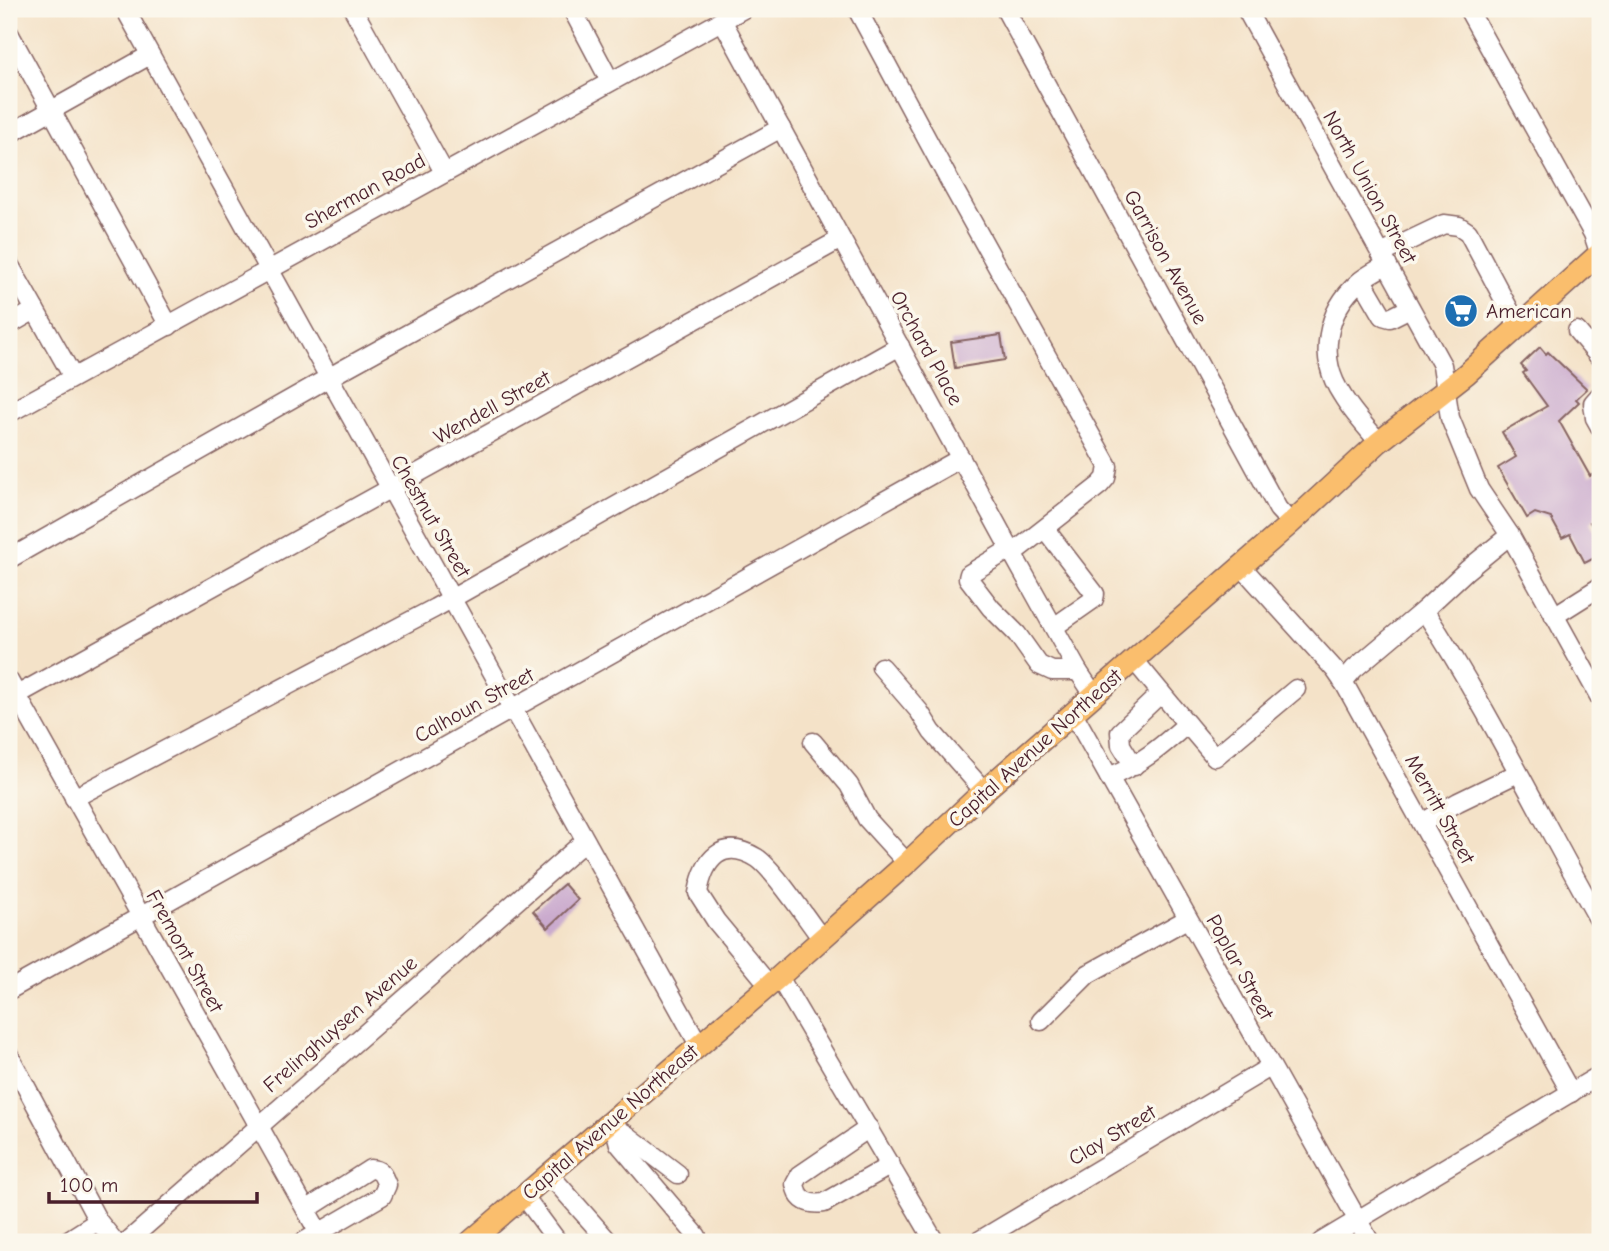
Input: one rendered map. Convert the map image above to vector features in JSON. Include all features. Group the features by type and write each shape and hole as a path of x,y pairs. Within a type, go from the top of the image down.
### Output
{"main road":[{"name":"Capital Avenue Northeast","path":"470,1242 549,1174 612,1126 699,1045 822,939 1073,713 1242,567 1378,442 1447,389 1600,254"}],"street":[{"name":"Chestnut Street","path":"125,9 699,1045"},
{"path":"353,9 444,172"},
{"path":"572,9 610,81"},
{"name":"Sherman Road","path":"9,413 743,9"},
{"path":"857,9 1108,466 1106,478 1100,485 1045,529 1012,551 969,574 968,578 990,608 1010,625 1039,665 1052,671 1078,671"},
{"name":"Garrison Avenue","path":"1006,9 1278,509 1291,523"},
{"name":"North Union Street","path":"1246,9 1442,365 1450,418 1479,488 1510,535 1600,698"},
{"path":"1468,9 1593,234 1600,254"},
{"name":"Orchard Place","path":"722,20 1078,671 1094,695"},
{"path":"9,33 169,326"},
{"path":"9,134 150,55"},
{"path":"9,559 328,378 781,128"},
{"path":"1378,442 1340,393 1328,363 1326,341 1340,304 1384,259 1444,224 1459,226 1468,232 1519,328"},
{"name":"Wendell Street","path":"13,688 390,490 841,239"},
{"path":"9,264 73,377"},
{"path":"1362,280 1383,316 1390,318 1410,308"},
{"path":"9,325 35,310"},
{"path":"1577,331 1600,358"},
{"path":"74,798 452,598 900,346"},
{"path":"1600,395 1593,403 1595,418 1600,427"},
{"name":"Calhoun Street","path":"9,990 961,458"},
{"path":"1045,529 1095,594 1094,599 1054,627"},
{"path":"1343,682 1354,669 1510,535"},
{"name":"Merritt Street","path":"1242,567 1326,659 1343,682 1571,1093"},
{"path":"1554,616 1600,587"},
{"path":"1424,610 1491,722 1600,922"},
{"path":"1134,660 1215,757 1296,690"},
{"path":"881,667 984,792"},
{"name":"Fremont Street","path":"13,688 257,1127 306,1210 315,1240"},
{"path":"1134,766 1121,745 1120,732 1161,693"},
{"name":"Poplar Street","path":"1073,713 1370,1242"},
{"path":"1109,777 1151,755 1187,723"},
{"path":"813,742 849,785 867,819 907,863"},
{"path":"1422,823 1465,798 1518,773"},
{"name":"Frelinghuysen Avenue","path":"127,1242 585,841"},
{"path":"822,939 758,859 728,850 713,857 705,865 698,893 716,921 774,981 869,1128 935,1242"},
{"path":"1041,1020 1088,974 1187,919"},
{"path":"9,1055 98,1221 115,1242"},
{"name":"Clay Street","path":"977,1242 1270,1067"},
{"path":"1321,1242 1600,1075"},
{"path":"612,1126 678,1174"},
{"path":"612,1126 620,1144 697,1236 697,1242"},
{"path":"869,1128 800,1175 795,1184 796,1192 803,1200 812,1204 824,1203 891,1165"},
{"path":"306,1210 370,1169 381,1172 387,1185 382,1196 315,1240"},
{"path":"549,1174 609,1242"},
{"path":"524,1196 558,1242"},
{"path":"65,1242 98,1221"}],"building":[{"path":"1001,335 1005,360 955,368 951,342"},
{"path":"1540,347 1587,389 1576,399 1579,402 1559,421 1590,476 1600,470 1600,516 1590,522 1600,540 1600,555 1585,563 1570,534 1562,538 1551,518 1535,513 1527,518 1498,468 1516,457 1502,432 1547,406 1523,373 1526,371 1521,365"},
{"path":"564,884 578,900 548,928 533,911"}],"place":[{"name":"American","path":"1461,311"}]}
